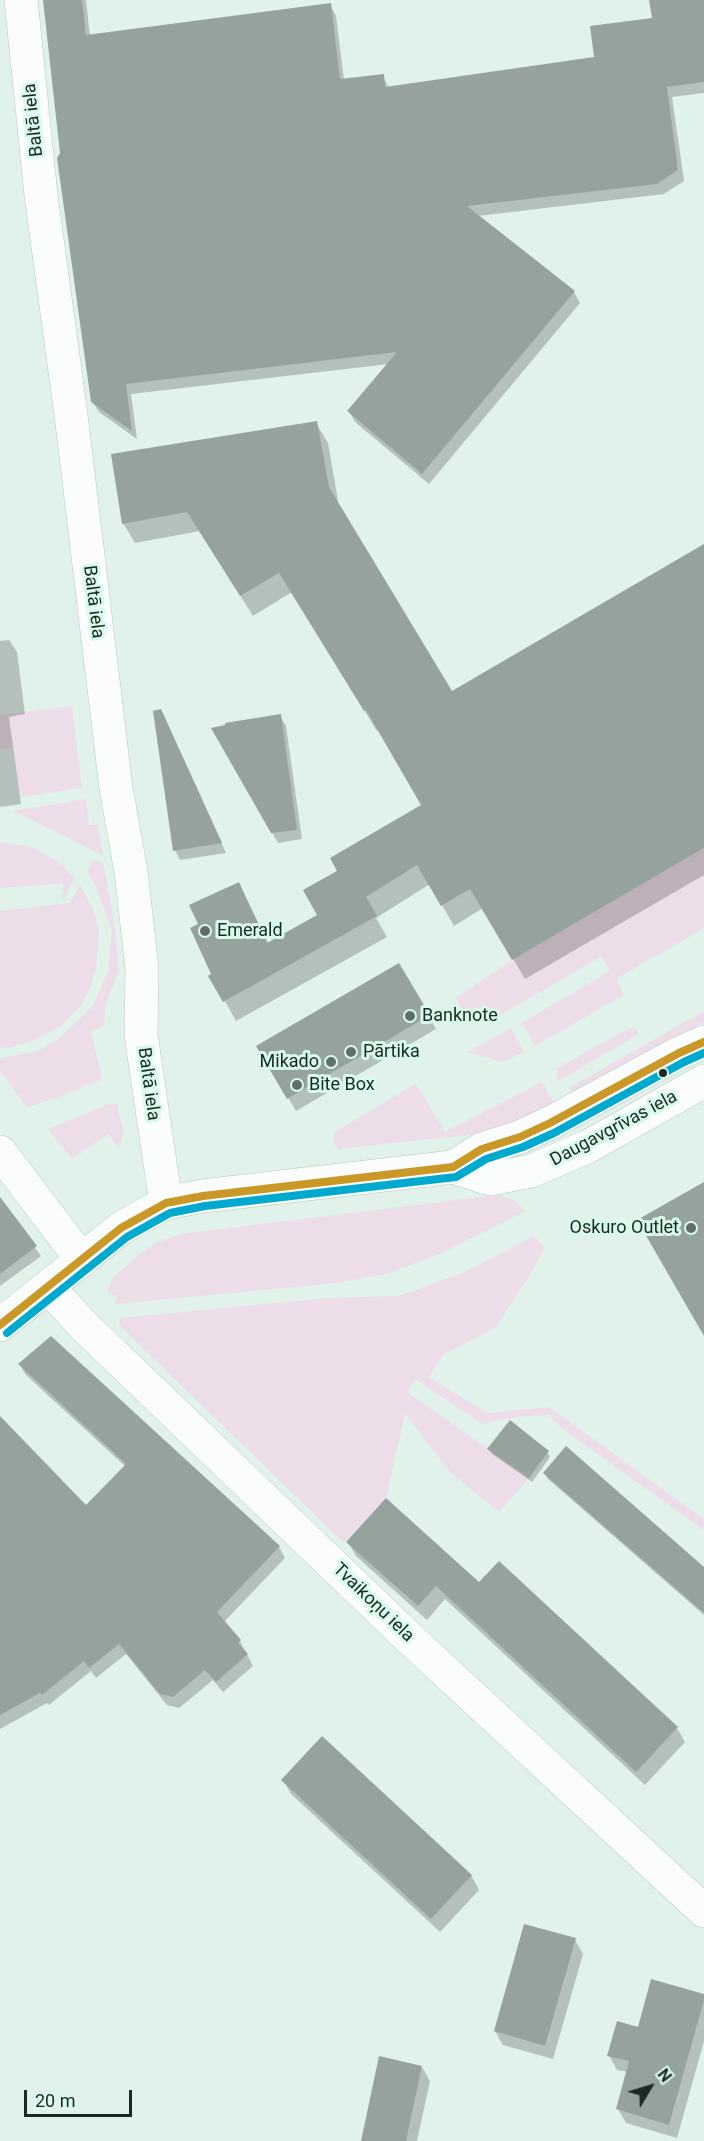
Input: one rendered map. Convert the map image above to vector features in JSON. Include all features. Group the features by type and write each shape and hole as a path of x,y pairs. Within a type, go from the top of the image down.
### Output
{"street":[{"name":"Baltā iela","path":"21,0 41,195 71,415 116,788 131,872 142,968 141,1035 166,1203"},
{"name":"Daugavgrīvas iela","path":"453,1167 482,1149 520,1137 550,1123 679,1053 704,1042"},
{"name":"Daugavgrīvas iela","path":"0,1324 121,1228 166,1203 203,1196 453,1167 490,1179 531,1171 589,1146 704,1080"},
{"path":"0,1152 82,1260"},
{"name":"Tvaikoņu iela","path":"48,1287 84,1326 401,1630 704,1911"}],"shaded area":[{"path":"72,706 82,788 20,797 13,748 0,749 0,715"},
{"path":"86,799 89,825 98,825 103,855 13,811"},
{"path":"0,842 32,847 62,865 74,878 65,897 62,898 61,895 64,894 63,883 0,888"},
{"path":"704,848 704,928 616,979 624,995 535,1046 522,1023 610,971 602,956 485,1024 472,1021 464,1015 456,998 512,960"},
{"path":"94,859 104,865 119,969 106,1004 104,1025 91,1032 102,1079 57,1098 27,1107 0,1071 0,1058 36,1052 57,1040 93,1006 108,972 112,931 96,886 87,872"},
{"path":"80,885 94,911 99,932 96,968 91,986 82,1004 60,1027 32,1041 0,1048 0,911 70,903"},
{"path":"704,1011 704,1022 574,1096 569,1088"},
{"path":"511,1028 524,1052 503,1062 468,1052"},
{"path":"629,1028 637,1030 639,1034 559,1081 556,1077 558,1072 556,1069"},
{"path":"542,1082 556,1107 504,1131 338,1149 333,1142 335,1132 416,1084 445,1132"},
{"path":"109,1104 117,1104 123,1130 121,1143 118,1147 108,1134 72,1159 48,1129"},
{"path":"498,1195 515,1201 525,1211 440,1254 386,1274 336,1283 115,1304 116,1296 107,1292 113,1278 138,1255 158,1242 181,1234"},
{"path":"534,1236 545,1247 535,1267 496,1327 443,1355 429,1377 487,1413 549,1407 704,1519 704,1530 567,1432 548,1415 515,1417 482,1424 415,1379 407,1392 529,1478 499,1512 451,1473 405,1414 386,1498 344,1543 119,1325 120,1318 328,1298 399,1296 462,1273"}],"building":[{"path":"43,0 82,0 86,35 331,3 340,79 384,74 385,87 594,57 590,26 652,18 649,0 704,0 704,82 667,87 678,170 657,184 467,206 575,291 422,474 347,411 397,352 126,384 132,431 91,402 57,158 60,153"},
{"path":"317,421 329,487 452,691 704,544 704,848 512,960 470,889 441,906 417,865 366,897 377,916 223,1002 208,976 211,974 190,928 198,924 189,905 239,882 267,943 317,915 303,890 337,871 330,858 421,805 366,710 364,711 279,573 240,596 187,512 122,524 111,454"},
{"path":"161,709 222,843 173,851 153,711"},
{"path":"281,714 297,830 271,833 211,728 225,725 225,723"},
{"path":"399,963 430,1015 287,1099 256,1046"},
{"path":"704,1182 704,1336 637,1220"},
{"path":"0,1197 37,1246 0,1274"},
{"path":"51,1336 280,1546 217,1612 241,1640 238,1643 248,1654 216,1682 205,1670 173,1697 160,1694 119,1644 89,1668 84,1661 42,1695 40,1693 0,1715 0,1416 86,1505 126,1464 18,1364"},
{"path":"510,1420 549,1451 529,1478 487,1449"},
{"path":"566,1446 704,1567 704,1613 543,1473"},
{"path":"386,1498 479,1582 499,1561 678,1727 636,1772 436,1586 418,1606 346,1542"},
{"path":"322,1736 472,1875 431,1919 281,1780"},
{"path":"524,1924 576,1938 545,2046 494,2031"},
{"path":"651,1979 704,1994 669,2125 616,2109 629,2061 607,2056 617,2021 638,2027"},
{"path":"379,2056 422,2066 406,2141 361,2141"}],"transit line":[{"path":"0,1325 121,1228 166,1203 203,1196 453,1167 482,1149 520,1137 550,1123 679,1053 704,1042"},
{"path":"7,1333 127,1237 170,1213 205,1206 456,1177 486,1159 523,1147 554,1133 704,1053"}],"place":[{"name":"Emerald","path":"205,931"},
{"name":"Banknote","path":"410,1016"},
{"name":"Pārtika","path":"351,1052"},
{"name":"Mikado","path":"331,1062"},
{"name":"Bite Box","path":"297,1085"},
{"name":"Oskuro Outlet","path":"691,1228"}]}
